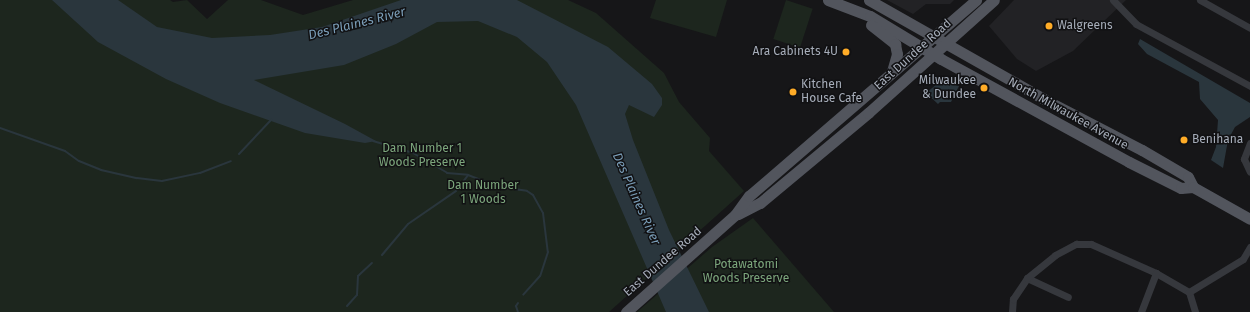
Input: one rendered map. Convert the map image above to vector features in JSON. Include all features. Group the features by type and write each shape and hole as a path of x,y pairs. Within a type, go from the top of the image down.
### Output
{"main road":[{"name":"North Milwaukee Avenue","path":"869,0 1064,110 1142,150 1188,177 1193,187"},
{"name":"East Dundee Road","path":"626,312 735,215 750,196 891,72 976,0"},
{"name":"East Dundee Road","path":"735,215 760,204 934,54 994,0"},
{"name":"North Milwaukee Avenue","path":"831,1 870,16 921,47 1129,162 1181,188 1193,187 1250,219"},
{"path":"831,1 892,40 897,54 891,72"}],"street":[{"path":"1200,0 1250,28"},
{"path":"1116,1 1136,24 1250,86"},
{"path":"1250,143 1244,159 1250,172"},
{"path":"1012,312 1013,299 1027,278 1055,255 1076,244 1092,244 1156,273 1189,292 1195,312"},
{"path":"1189,292 1243,259 1250,247"},
{"path":"1141,312 1156,273"},
{"path":"1027,278 1068,297"}],"shaded area":[{"path":"887,0 954,0 950,4 926,4 913,14"},
{"path":"1014,0 1126,0 1073,51 1036,71 1017,59 989,26"}],"green space":[{"name":"Dam Number 1 Woods Preserve","path":"0,0 170,0 173,2 187,0 207,19 228,0 261,0 303,15 353,0 568,0 596,13 664,73 679,102 710,138 709,151 744,191 609,312 0,312"},
{"path":"656,0 727,0 716,37 650,18"},
{"path":"786,0 813,9 800,48 773,39"},
{"name":"Potawatomi Woods Preserve","path":"753,218 834,312 637,312 712,247"}],"water":[{"name":"Des Plaines River","path":"52,0 118,0 157,27 212,38 270,35 322,27 401,0 517,0 608,47 652,84 662,98 662,105 654,117 629,105 625,114 633,140 669,230 709,312 666,312 576,105 547,62 517,37 478,21 437,22 396,44 344,65 254,80 345,124 376,141 365,143 305,133 220,103 166,79 98,42"},
{"path":"1140,39 1250,103 1250,117 1235,127 1228,140 1223,168 1211,160 1216,147 1218,120 1200,99 1199,82 1147,54 1138,44"},
{"path":"948,82 959,86 951,102 940,102 938,104 926,93 937,84"}],"waterway":[{"path":"239,154 271,120"},
{"path":"0,128 65,151 79,161 101,170 137,178 162,181 200,173 231,161"},
{"path":"373,141 413,153 447,173 468,175 500,187 527,191 533,195 543,213 548,252 540,276 523,295"},
{"path":"382,255 408,224 456,191 468,175"},
{"path":"347,306 357,295 358,276 372,263"},
{"path":"518,303 516,306 518,312"}],"place":[{"name":"Walgreens","path":"1049,26"},
{"name":"Ara Cabinets 4U","path":"846,52"},
{"name":"Milwaukee & Dundee","path":"984,88"},
{"name":"Kitchen House Cafe","path":"793,92"},
{"name":"Benihana","path":"1184,140"}],"park label":[{"name":"Dam Number 1 Woods","path":"483,193"}]}
